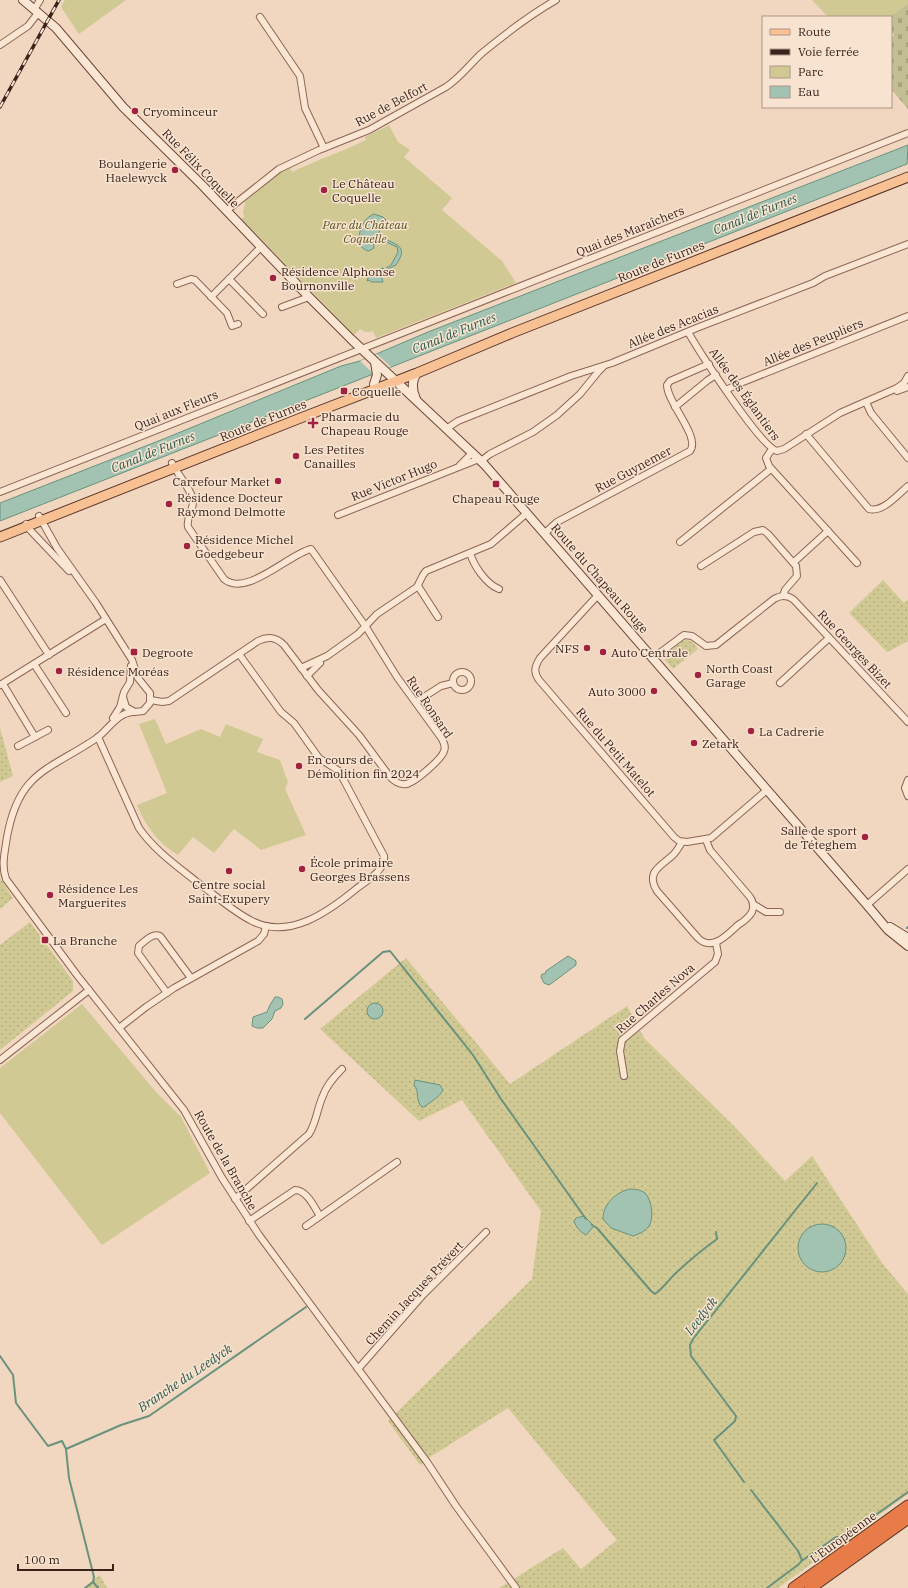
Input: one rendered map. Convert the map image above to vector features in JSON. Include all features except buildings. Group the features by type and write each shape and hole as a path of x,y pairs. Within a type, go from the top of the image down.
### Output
{"highway":[{"name":"L'Européenne","path":"794,1588 908,1506"},
{"name":"L'Européenne","path":"810,1588 908,1518"}],"main road":[{"name":"Route de Furnes","path":"0,537 40,518 392,376 417,373 512,333 908,177"},
{"name":"Route de Furnes","path":"173,465 392,376 474,345 512,333"},
{"name":"Route de Furnes","path":"0,532 26,524"}],"street":[{"name":"Rue Félix Coquelle","path":"22,0 61,34 124,109 198,180 309,297 374,361"},
{"path":"0,44 28,26 40,0"},
{"name":"Rue de Belfort","path":"226,211 276,171 324,148 369,130 446,87 455,81 488,48 527,19 556,0"},
{"path":"260,17 300,76 305,108 324,148"},
{"name":"Quai des Maraîchers","path":"362,350 908,133"},
{"name":"Allée des Acacias","path":"446,429 458,421 612,363 806,286 825,276 908,244"},
{"path":"211,297 261,247"},
{"path":"176,284 194,279 227,313 235,325"},
{"path":"229,279 263,314"},
{"path":"282,307 309,297"},
{"name":"Allée des Peupliers","path":"726,390 735,385 908,316"},
{"name":"Allée des Églantiers","path":"688,332 750,424 772,449 766,458 771,469"},
{"name":"Quai aux Fleurs","path":"0,492 362,350"},
{"path":"374,361 377,375 374,384"},
{"name":"Route du Chapeau Rouge","path":"374,361 392,376 480,460 888,930 908,946"},
{"name":"Rue Victor Hugo","path":"338,515 459,466 480,460 521,439 544,425 568,406 590,383 598,372 612,363"},
{"name":"Rue Guynemer","path":"544,533 560,520 690,451 693,446 693,440 675,407 668,390 669,382 709,364"},
{"path":"585,372 590,377 590,383"},
{"path":"417,373 414,378 413,386 418,402"},
{"path":"675,407 716,374"},
{"path":"888,393 902,385 908,376"},
{"path":"772,449 777,452 781,451 840,413 888,393 908,387"},
{"path":"866,402 871,413 908,458"},
{"path":"806,434 868,509 875,510 881,508 908,486"},
{"name":"Rue Victor Hugo","path":"459,466 472,453"},
{"name":"Rue Ronsard","path":"173,465 192,498 192,508 187,521 188,527 226,581 233,584 244,583 273,571 300,553 311,549 366,627 394,673 444,742 444,751 439,759 414,781 409,784 396,782 392,779 360,735 318,690 284,645 274,638 266,638 260,640 239,654"},
{"path":"680,542 771,469 857,563"},
{"path":"307,676 327,656 366,627 377,614 418,586 422,575 426,571 491,544 527,513"},
{"path":"40,518 61,555 106,619 134,664 138,678 150,692 151,700 149,705 144,710 121,714 100,735"},
{"path":"26,524 84,587"},
{"path":"653,658 684,635 692,636 706,646 716,645 774,599 783,596 785,590 797,576 797,570 794,562 765,531 759,530 701,566"},
{"path":"794,562 828,531"},
{"path":"470,553 474,562 489,583 499,589"},
{"path":"0,580 49,655"},
{"path":"418,586 438,617"},
{"name":"Rue du Petit Matelot","path":"598,595 540,658 535,666 535,673 539,680 669,832 677,840 682,842"},
{"name":"Rue Georges Bizet","path":"783,596 794,600 908,722"},
{"path":"2,684 106,619"},
{"path":"780,683 829,638"},
{"path":"100,735 135,821 147,838 169,859 230,908 251,921 266,926 283,927 308,922 348,895 381,868 384,861 382,851 339,770 319,758 296,726 283,713 239,654 169,701 162,702 151,700"},
{"path":"100,735 116,714 130,682 132,676 128,655"},
{"path":"301,668 327,656"},
{"path":"34,664 66,713"},
{"path":"0,677 2,684 35,737"},
{"path":"416,702 441,686 453,683"},
{"path":"127,688 136,684 145,687"},
{"path":"123,697 125,706 133,712"},
{"path":"18,746 48,730"},
{"name":"Route de la Branche","path":"100,735 43,771 26,787 18,800 12,817 4,856 4,869 7,881 89,990 184,1110 249,1221 436,1475 452,1492 467,1519 516,1588"},
{"path":"908,780 905,788 908,796"},
{"path":"706,840 710,850 749,895 753,904 751,914 716,943 708,944 700,940 654,885 652,878 654,872 676,851 682,842 706,840 715,836 767,790"},
{"path":"867,905 908,869"},
{"path":"753,904 766,912 780,912"},
{"name":"Route du Chapeau Rouge","path":"867,905 891,927 908,938"},
{"path":"119,1028 167,993 258,941 264,934 266,926"},
{"path":"167,993 137,952 140,946 153,936 158,935 161,937 191,978"},
{"name":"Rue Charles Nova","path":"624,1076 620,1051 622,1040 715,962 718,954 716,943"},
{"path":"0,1060 89,990"},
{"path":"235,1199 309,1134 326,1089 332,1079 342,1069"},
{"path":"306,1226 397,1162"},
{"path":"249,1221 295,1190 304,1193 320,1216"},
{"name":"Chemin Jacques Prévert","path":"358,1369 422,1296 486,1232"}],"green space":[{"path":"65,0 126,0 79,34 61,7"},
{"path":"812,0 908,0 908,3 891,16 827,16"},
{"path":"908,3 908,109 892,90 892,37 894,35 892,32 891,16"},
{"name":"Parc du Château Coquelle","path":"389,125 398,142 410,150 404,157 452,198 442,210 502,261 516,283 376,338 373,331 366,332 360,329 354,335 241,219 245,216 243,214 244,206 246,204 244,202 278,174 290,168 292,172 357,144 366,140 365,137"},
{"path":"883,580 904,603 908,600 908,641 887,652 849,613"},
{"path":"687,640 693,642 698,649 673,669 665,660 666,654 683,641"},
{"path":"155,719 166,744 201,729 220,737 226,724 263,739 257,752 280,760 288,782 285,789 306,835 261,850 234,829 214,853 193,837 178,855 164,845 153,834 137,805 167,793 139,724"},
{"path":"0,728 13,776 0,782"},
{"path":"0,878 13,898 0,909"},
{"path":"30,922 73,981 73,991 0,1050 0,945"},
{"path":"406,958 510,1084 627,1006 644,1038 734,1126 785,1181 812,1156 882,1263 908,1294 908,1494 778,1588 499,1588 563,1548 581,1569 617,1540 508,1408 430,1457 420,1465 388,1421 532,1279 541,1211 462,1100 419,1121 320,1029"},
{"path":"82,1004 156,1092 181,1117 210,1173 102,1245 0,1113 0,1068"},
{"path":"100,1575 107,1588 83,1588"}],"water":[{"name":"Canal de Furnes","path":"908,145 907,164 0,521 0,503 166,438 341,366 360,361 428,332"},
{"path":"374,214 383,217 386,220 385,226 378,234 385,240 383,241 373,236 374,248 369,251 364,249 359,240 361,228 364,222"},
{"path":"387,240 396,244 402,252 396,265 386,270 386,268 391,265 398,252 397,247 386,242"},
{"path":"383,268 384,271 376,275 382,278 383,282 367,281 369,275"},
{"path":"568,956 576,961 576,965 549,985 544,983 541,977 542,974 545,974 546,971"},
{"path":"275,997 282,999 283,1004 281,1008 275,1011 272,1019 263,1028 252,1026 253,1017 267,1012"},
{"path":"375,1003 382,1008 383,1011 378,1018 375,1019 368,1014 367,1011 372,1004"},
{"path":"415,1080 440,1085 443,1090 442,1093 422,1107 414,1085"},
{"path":"630,1189 645,1193 652,1209 651,1223 649,1226 639,1234 633,1236 611,1228 603,1219 605,1208 611,1200 620,1193"},
{"path":"584,1216 594,1226 586,1235 578,1229 574,1221 576,1218"},
{"path":"822,1224 831,1226 839,1231 844,1239 846,1248 844,1257 839,1265 831,1270 822,1272 813,1270 805,1265 800,1257 798,1248 800,1239 805,1231 813,1226"}],"pier":[{"path":"377,354 391,367 374,374 360,361"}],"waterway":[{"path":"305,1019 383,952 390,951 473,1055 501,1099 586,1219"},
{"name":"Leedyck","path":"744,1482 714,1440 735,1421 736,1416 691,1356 690,1345 693,1339 817,1183"},
{"path":"592,1225 597,1228 655,1294 687,1263 717,1239 716,1232"},
{"name":"Branche du Leedyck","path":"98,1588 93,1582 94,1577 69,1478 66,1449 121,1425 149,1416 306,1307"},
{"name":"Branche du Leedyck","path":"0,1356 13,1375 16,1403 48,1446 62,1441 66,1449"},
{"name":"Leedyck","path":"751,1490 798,1551 802,1560 799,1564 767,1588"},
{"path":"803,1560 836,1537 843,1538 908,1492"},
{"name":"Branche du Leedyck","path":"85,1588 93,1582"}],"railway":[{"path":"0,107 59,0"}],"place":[{"name":"Cryominceur","path":"135,111"},
{"name":"Boulangerie Haelewyck","path":"175,170"},
{"name":"Le Château Coquelle","path":"324,190"},
{"name":"Résidence Alphonse Bournonville","path":"273,278"},
{"name":"Coquelle","path":"344,391"},
{"name":"Pharmacie du Chapeau Rouge","path":"313,423"},
{"name":"Les Petites Canailles","path":"296,456"},
{"name":"Carrefour Market","path":"278,481"},
{"name":"Chapeau Rouge","path":"496,484"},
{"name":"Résidence Docteur Raymond Delmotte","path":"169,504"},
{"name":"Résidence Michel Goedgebeur","path":"187,546"},
{"name":"NFS","path":"587,648"},
{"name":"Degroote","path":"134,652"},
{"name":"Auto Centrale","path":"603,652"},
{"name":"Résidence Moréas","path":"59,671"},
{"name":"North Coast Garage","path":"698,675"},
{"name":"Auto 3000","path":"654,691"},
{"name":"La Cadrerie","path":"751,731"},
{"name":"Zetark","path":"694,743"},
{"name":"En cours de Démolition fin 2024","path":"299,766"},
{"name":"Salle de sport de Téteghem","path":"865,837"},
{"name":"École primaire Georges Brassens","path":"302,869"},
{"name":"Centre social Saint-Exupery","path":"229,871"},
{"name":"Résidence Les Marguerites","path":"50,895"},
{"name":"La Branche","path":"45,940"}]}
